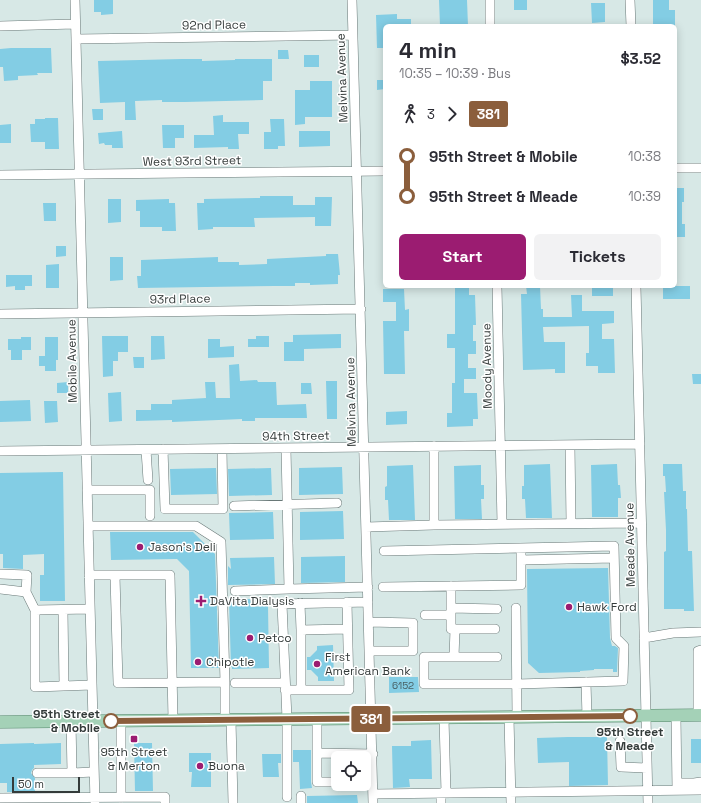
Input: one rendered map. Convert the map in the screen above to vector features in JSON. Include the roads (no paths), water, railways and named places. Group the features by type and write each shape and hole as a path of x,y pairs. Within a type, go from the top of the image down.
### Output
{"main road":[{"path":"0,722 700,715"}],"street":[{"name":"Mobile Avenue","path":"75,0 95,801"},
{"name":"Melvina Avenue","path":"352,0 361,309 363,447 372,718 371,763"},
{"path":"490,0 490,24"},
{"path":"630,0 631,24"},
{"path":"0,26 76,24"},
{"name":"92nd Place","path":"76,39 353,35"},
{"path":"677,168 701,168"},
{"name":"West 93rd Street","path":"0,175 383,171"},
{"name":"Moody Avenue","path":"497,288 502,524"},
{"name":"Meade Avenue","path":"636,288 648,803"},
{"name":"93rd Place","path":"0,314 361,309"},
{"name":"94th Street","path":"0,451 640,444"},
{"path":"570,445 571,524"},
{"path":"434,446 434,525"},
{"path":"286,448 289,589"},
{"path":"163,450 165,509 223,509 222,449"},
{"path":"146,450 148,480"},
{"path":"87,490 150,490 150,516"},
{"path":"234,506 337,503"},
{"path":"366,527 642,523"},
{"path":"88,526 196,526 221,542 225,682 233,803"},
{"path":"384,551 614,546 616,638 624,646 623,681 517,684 424,684 424,657 497,657"},
{"path":"383,587 521,585 520,548"},
{"path":"521,560 614,558"},
{"path":"0,574 27,576 26,592 35,610 35,687 92,685"},
{"path":"89,576 170,575 173,720"},
{"path":"115,576 118,683 225,682"},
{"path":"451,586 451,629 495,628"},
{"path":"234,591 368,587"},
{"path":"0,589 26,592"},
{"path":"235,683 285,687 301,690 349,690 347,602"},
{"path":"287,797 287,719 282,604 368,602"},
{"path":"300,603 301,690"},
{"path":"511,803 513,717 517,684 516,608"},
{"path":"35,610 90,609"},
{"path":"425,615 451,611 497,609"},
{"path":"63,610 64,686"},
{"path":"369,622 414,623 414,650 370,651"},
{"path":"301,630 347,629"},
{"path":"454,657 455,629"},
{"path":"644,638 673,633 701,632"},
{"path":"700,715 698,651 701,650"},
{"path":"586,682 587,716"},
{"path":"676,716 677,786"},
{"path":"441,803 443,793 444,718"},
{"path":"317,719 317,782 331,782"},
{"path":"71,721 72,773"},
{"path":"121,721 121,798"},
{"path":"620,741 621,768 647,768"},
{"path":"317,753 372,754"},
{"path":"37,773 94,772"},
{"path":"373,798 443,793 648,791 701,782"},
{"path":"677,786 701,790"},
{"path":"0,798 25,801 95,801 121,798 165,797 165,803"}],"place":[{"name":"Jason's Deli","path":"140,547"},
{"name":"DaVita Dialysis","path":"201,601"},
{"name":"Hawk Ford","path":"569,607"},
{"name":"Petco","path":"250,638"},
{"name":"Chipotle","path":"198,662"},
{"name":"First American Bank","path":"317,664"},
{"name":"95th Street & Meade","path":"630,716"},
{"name":"95th Street & Mobile","path":"111,721"},
{"name":"95th Street & Merton","path":"134,739"},
{"name":"Buona","path":"200,766"}]}
